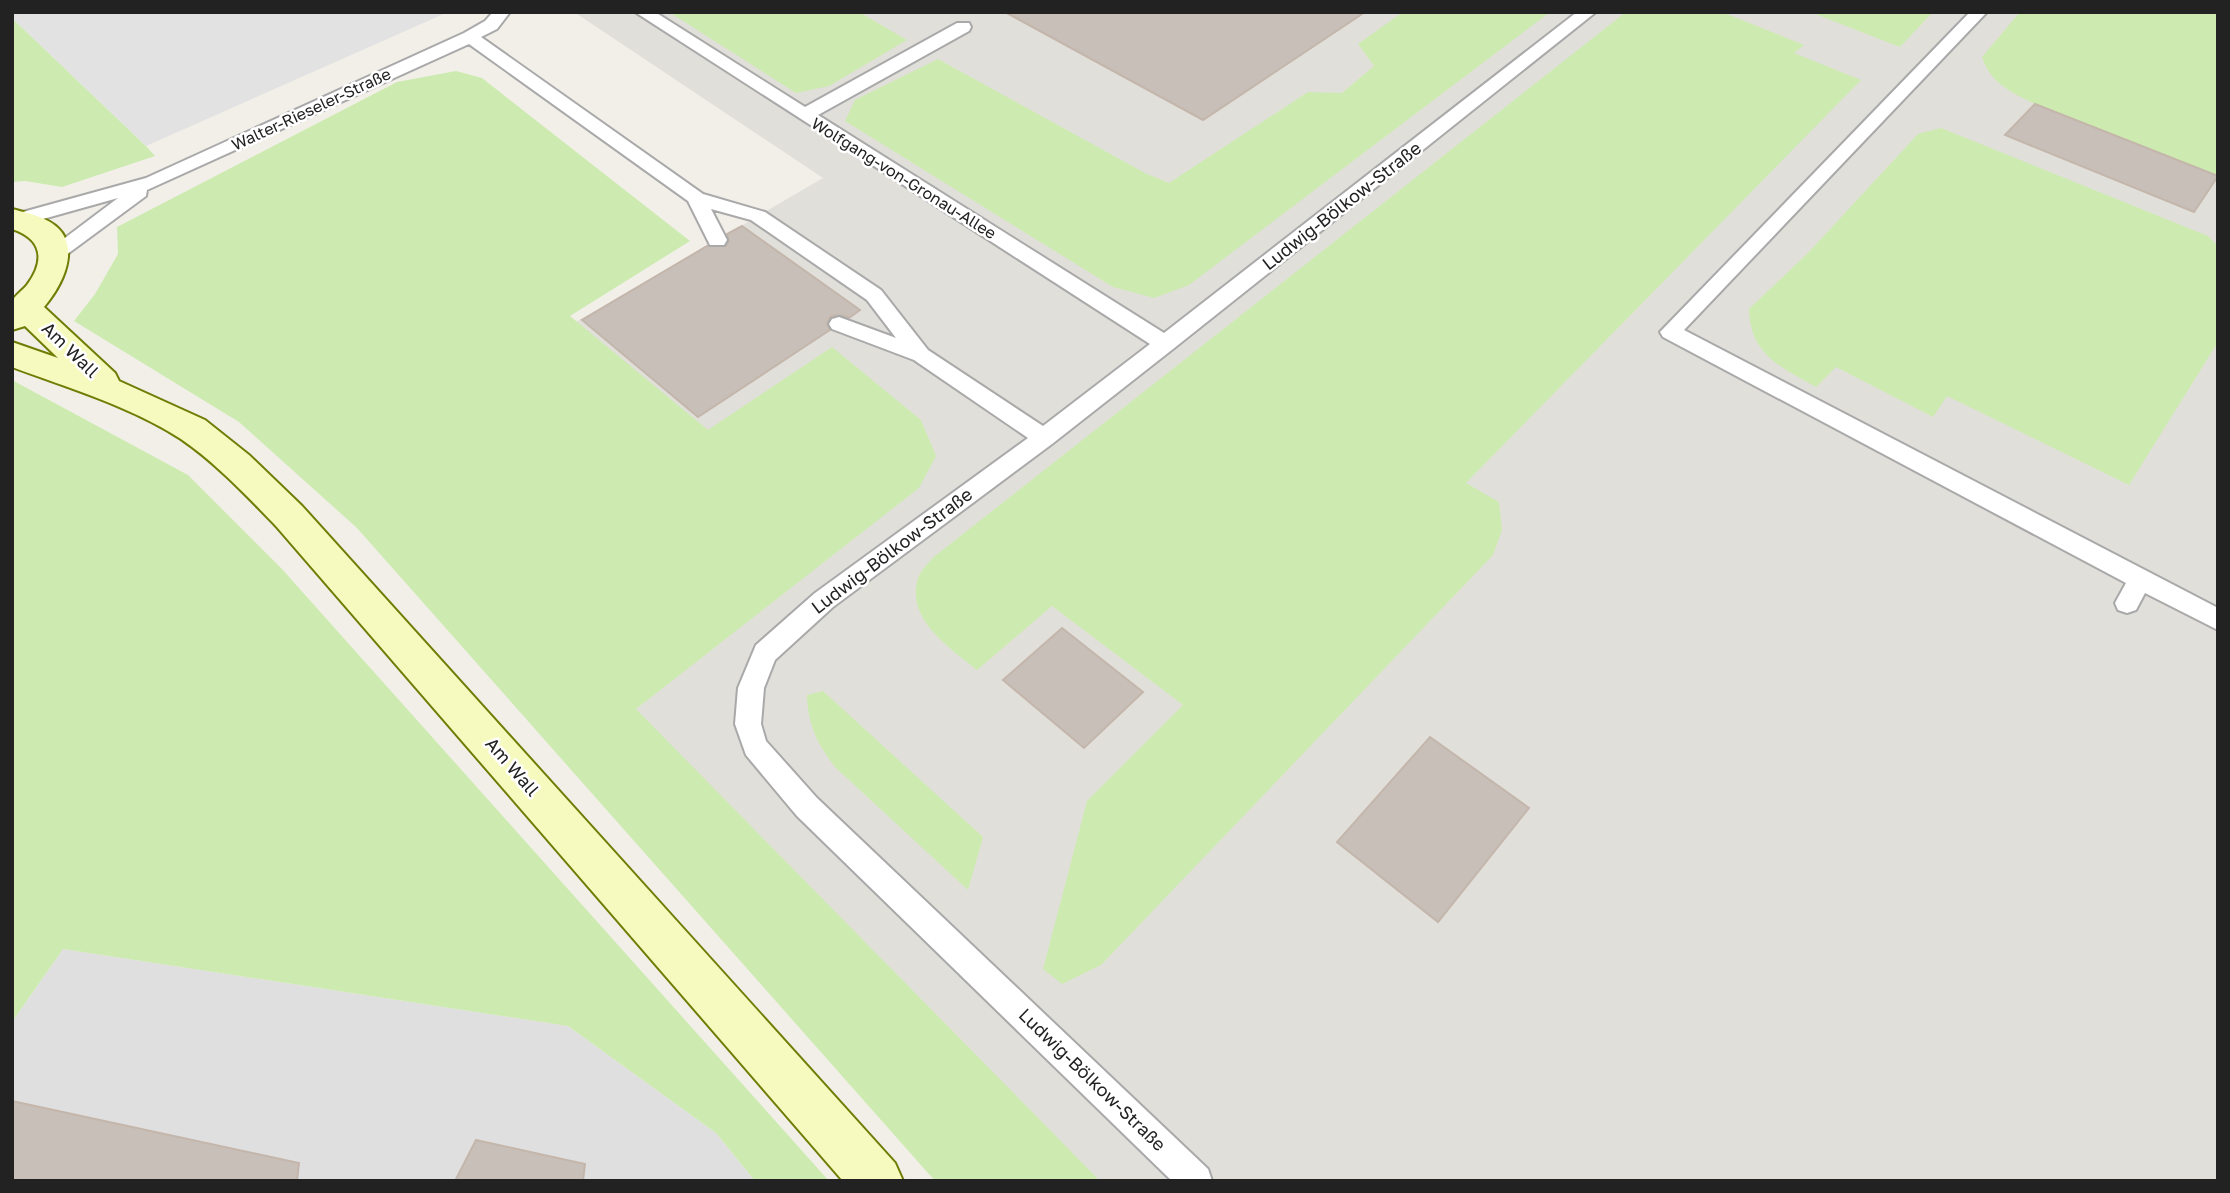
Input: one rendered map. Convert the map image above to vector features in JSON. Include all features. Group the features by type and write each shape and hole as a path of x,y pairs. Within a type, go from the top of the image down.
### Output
{"street":[{"path":"15,220 37,228 50,239 55,253 53,270 43,289 19,314"},
{"name":"Am Wall","path":"19,314 114,393"},
{"name":"Am Wall","path":"12,354 114,393 180,422 255,482 289,516 877,1181"}],"lane":[{"name":"Walter-Rieseler-Straße","path":"15,220 153,182 470,37 491,26 502,12"},
{"name":"Wolfgang-von-Gronau-Allee","path":"643,12 1166,344"},
{"name":"Ludwig-Bölkow-Straße","path":"1196,1181 807,807 755,747 748,724 751,688 765,653 824,600 1044,439 1588,12"},
{"path":"1979,12 1670,332 2218,620"},
{"path":"804,115 963,27"},
{"path":"470,37 696,198 758,216 874,295 921,355"},
{"name":"Walter-Rieseler-Straße","path":"55,253 153,182"},
{"path":"696,198 717,240"},
{"path":"839,324 921,355 1044,439"},
{"path":"2127,603 2140,580"}],"shaded area":[{"path":"12,12 446,13 146,146 12,18"},
{"path":"574,12 2218,12 2218,1181 1062,1181 417,518 576,322 823,178"},
{"path":"63,949 568,1026 716,1133 755,1181 12,1181 12,1022"}],"green space":[{"path":"669,12 859,12 907,40 829,86 796,93"},
{"path":"1403,12 1550,12 1189,285 1154,298 1113,287 845,121 855,100 938,59 1145,173 1169,183 1308,92 1342,93 1374,66 1358,44"},
{"path":"1626,12 1722,12 1804,45 1794,53 1861,80 1466,483 1499,502 1502,530 1493,555 1101,965 1062,984 1043,969 1087,801 1183,705 1052,606 977,670 943,642 924,619 918,607 916,593 919,575 935,556"},
{"path":"1810,12 1933,12 1900,47"},
{"path":"2020,12 2218,12 2218,176 2035,104 1996,81 1982,57"},
{"path":"12,18 155,156 62,187 25,181 12,182"},
{"path":"456,71 482,78 690,241 570,316 708,430 832,347 921,420 936,456 919,488 636,709 1100,1181 935,1181 357,528 239,422 74,321 95,294 118,254 117,227 397,82"},
{"path":"1941,128 2208,236 2218,246 2218,342 2129,485 1947,396 1933,417 1836,367 1816,387 1790,373 1769,357 1755,337 1749,309 1808,253 1918,134"},
{"path":"12,380 188,475 281,568 829,1181 755,1181 716,1133 568,1026 63,949 12,1022"},
{"path":"823,691 983,837 968,890 829,759 815,734 809,716 807,695"}],"building":[{"path":"1005,12 1365,12 1203,120"},
{"path":"2035,104 2218,176 2194,212 2005,135"},
{"path":"742,226 860,310 849,318 831,316 827,323 830,330 698,417 582,320 707,246 726,246 729,241 727,234"},
{"path":"1062,628 1143,692 1084,748 1003,680"},
{"path":"1430,737 1529,808 1438,922 1337,842"},
{"path":"12,1101 299,1163 297,1181 12,1181"},
{"path":"476,1140 585,1164 583,1181 455,1181"}]}
